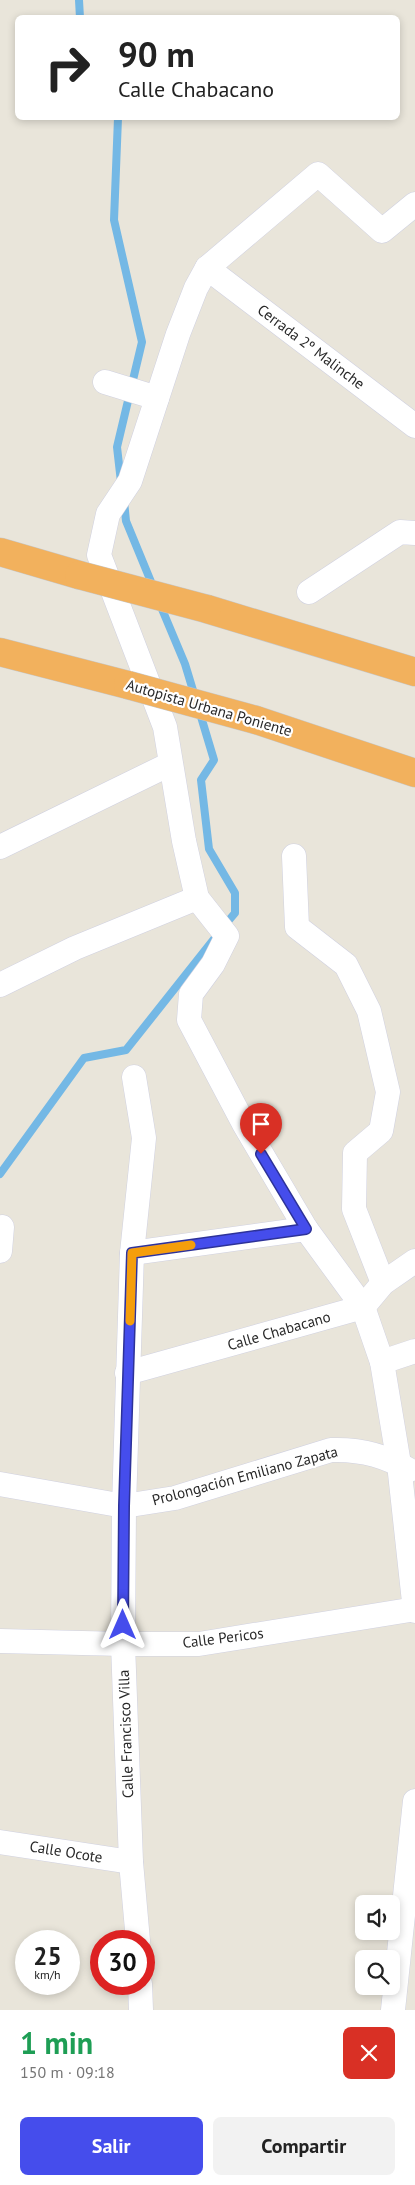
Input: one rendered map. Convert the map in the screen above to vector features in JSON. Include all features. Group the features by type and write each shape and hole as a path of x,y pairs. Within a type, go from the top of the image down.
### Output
{"highway":[{"path":"0,552 207,609 415,672"},
{"name":"Autopista Urbana Poniente","path":"0,652 256,720 415,773"}],"street":[{"path":"415,204 382,231 318,174 204,272 150,396 130,481 108,514 99,555 165,727 170,764 197,898 221,928 213,964 191,994 189,1020 244,1124 306,1229 363,1307 382,1362 407,1469 415,1610"},
{"name":"Cerrada 2º Malinche","path":"204,272 415,426"},
{"path":"112,384 150,396"},
{"path":"310,592 400,532 415,533"},
{"path":"0,847 170,764"},
{"path":"294,856 297,927 346,965 369,1011 388,1092 381,1131 355,1153 354,1209 383,1283"},
{"path":"0,985 75,948 197,898"},
{"name":"Calle Francisco Villa","path":"134,1077 144,1138 132,1253 124,1506 123,1644 131,1862 137,1930"},
{"path":"0,1251 2,1228"},
{"path":"132,1253 306,1229"},
{"path":"363,1307 383,1283 415,1261"},
{"name":"Calle Chabacano","path":"128,1373 363,1307"},
{"path":"382,1362 415,1351"},
{"name":"Prolongación Emiliano Zapata","path":"0,1484 124,1506 175,1498 331,1450 350,1449 372,1454 407,1469"},
{"name":"Calle Pericos","path":"0,1641 199,1644 415,1610"},
{"path":"393,2010 406,1974 415,1801"},
{"name":"Calle Ocote","path":"0,1842 131,1862"},
{"path":"140,1995 141,2010"}],"waterway":[{"path":"79,0 80,15"},
{"path":"118,120 114,220 142,342 117,447 121,482"},
{"path":"124,501 126,521 154,589"},
{"path":"159,602 185,664 195,697"},
{"path":"199,710 214,760 201,780 209,849 235,893 235,913 224,926"},
{"path":"0,1174 84,1058 126,1050 214,939"}],"slow traffic":[{"path":"130,1321 132,1253 191,1245"}],"route":[{"path":"123,1625 124,1506 132,1253 306,1229 261,1154"}]}
